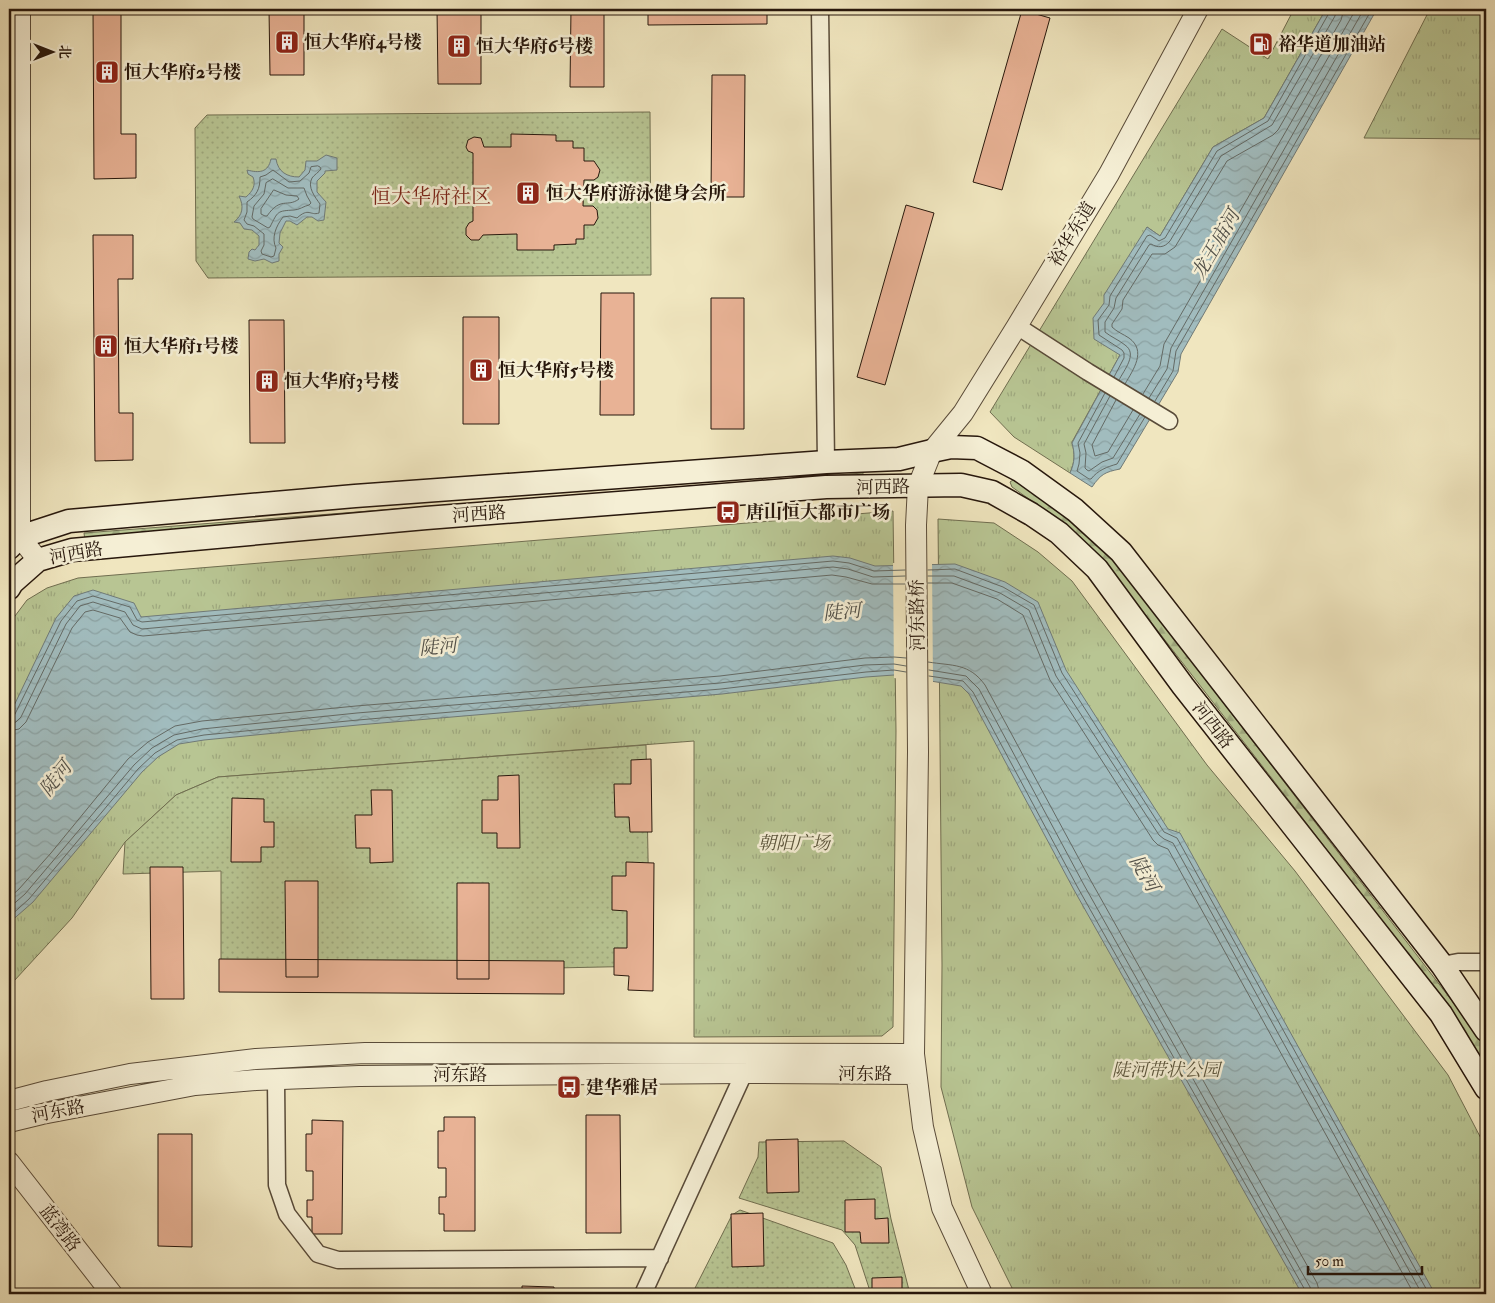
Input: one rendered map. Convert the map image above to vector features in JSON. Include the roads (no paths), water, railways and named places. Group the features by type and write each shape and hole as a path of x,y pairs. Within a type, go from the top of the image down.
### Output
{"main road":[{"name":"河西路","path":"14,542 69,521 355,496 826,462 899,459 951,447 977,448 1022,471 1075,510 1121,552 1442,965 1486,1030"},
{"name":"河西路","path":"9,588 38,560 72,550 426,518 826,487 961,485 992,492 1031,514 1058,533 1097,569 1183,686 1441,1014 1486,1088"}],"street":[{"path":"20,9 14,198 14,542 38,560"},
{"path":"820,9 826,462"},
{"name":"裕华东道","path":"918,486 932,450 963,413 1109,174 1198,9"},
{"path":"1017,326 1168,421"},
{"name":"河东路桥","path":"918,486 916,525 918,706"},
{"name":"河东路","path":"918,706 914,1054 916,1074 923,1127 942,1208 982,1294"},
{"path":"1442,965 1458,962 1486,962"},
{"name":"河东路","path":"9,1101 130,1074 256,1059 355,1054 914,1054"},
{"path":"642,1294 744,1073"},
{"name":"河东路","path":"9,1122 42,1114 195,1086 276,1080 359,1076 744,1073 916,1074"},
{"path":"276,1080 277,1185 287,1214 318,1254 338,1260 660,1258"},
{"name":"蓝湾路","path":"9,1162 112,1294"}],"water":[{"name":"龙王庙河","path":"1326,9 1377,9 1181,354 1178,372 1120,469 1104,474 1092,487 1070,473 1074,458 1072,443 1120,355 1094,339 1093,318 1104,303 1104,295 1147,227 1160,236 1213,147 1264,118"},
{"path":"326,155 337,158 337,170 325,171 317,181 317,192 326,202 324,220 318,221 312,217 307,217 297,225 286,221 280,233 279,243 283,247 279,254 279,261 272,263 264,259 255,261 248,259 249,252 252,249 255,250 259,245 259,236 252,230 244,229 240,223 234,222 242,210 239,196 246,197 254,185 253,177 248,174 247,170 262,171 268,167 271,159 276,159 277,164 284,173 299,177 305,170 306,161 317,161"},
{"name":"陡河","path":"833,556 850,558 875,566 955,564 1005,582 1038,602 1066,670 1168,829 1180,833 1435,1294 1302,1294 1074,890 969,694 961,686 894,675 866,677 722,694 358,725 179,744 158,757 142,772 33,902 9,923 9,716 56,618 74,596 93,590 134,603 141,617"}],"place":[{"name":"恒大华府4号楼","path":"287,42"},
{"name":"裕华道加油站","path":"1261,44"},
{"name":"恒大华府6号楼","path":"459,46"},
{"name":"恒大华府2号楼","path":"107,72"},
{"name":"恒大华府游泳健身会所","path":"528,193"},
{"name":"恒大华府1号楼","path":"106,346"},
{"name":"恒大华府5号楼","path":"481,370"},
{"name":"恒大华府3号楼","path":"267,381"},
{"name":"唐山恒大都市广场","path":"728,512"},
{"name":"建华雅居","path":"569,1087"}],"district":[{"name":"恒大华府社区","path":"431,196"}],"park label":[{"name":"朝阳广场","path":"794,843"},
{"name":"陡河带状公园","path":"1166,1070"}]}
